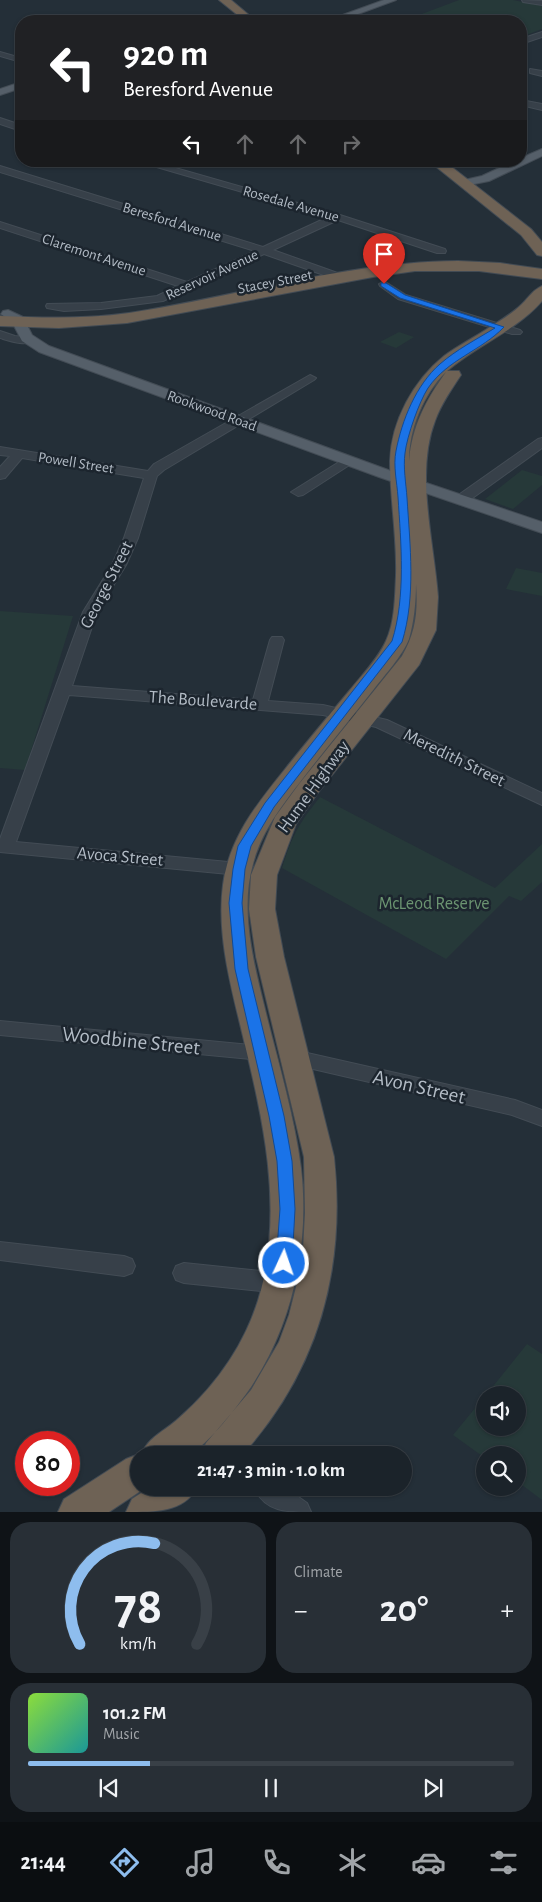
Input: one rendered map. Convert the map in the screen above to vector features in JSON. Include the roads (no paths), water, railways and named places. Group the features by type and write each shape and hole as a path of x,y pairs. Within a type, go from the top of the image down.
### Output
{"highway":[{"path":"224,0 243,15"},
{"path":"237,0 256,15"},
{"path":"454,170 539,232"},
{"path":"454,170 529,235 542,252"},
{"path":"488,261 542,258"},
{"name":"Stacey Street","path":"7,318 124,310 324,272 406,261 488,261 542,268"},
{"name":"Stacey Street","path":"7,318 59,323 140,316 402,268 440,265 483,266 542,274"},
{"name":"Hume Highway","path":"171,1446 195,1428 234,1383 261,1341 280,1283 284,1263 287,1209 285,1161 278,1056 262,909 264,874 284,823 396,644 403,622 405,594 406,560 402,495 408,482 426,420 441,391 464,365 508,329 542,290"},
{"name":"Hume Highway","path":"508,329 542,313"},
{"path":"29,340 35,333 59,323"},
{"name":"Hume Highway","path":"228,1446 282,1373 295,1346 311,1299 320,1233 321,1176 319,1157 242,969 235,903 239,869 244,846 254,827 269,806 353,715 408,664 418,649 426,628 427,590 408,482"},
{"path":"396,644 418,649"},
{"path":"77,1512 130,1477"},
{"path":"145,1512 168,1496"}],"main road":[{"path":"348,15 392,0"},
{"path":"0,92 15,87"},
{"path":"527,159 542,152"},
{"path":"454,170 478,173 499,172 510,167"},
{"path":"454,170 499,172"},
{"path":"7,318 29,340"},
{"name":"Rookwood Road","path":"29,340 44,349 237,421 542,528"}],"street":[{"path":"526,0 542,3"},
{"path":"527,40 542,34"},
{"path":"0,54 15,58"},
{"path":"533,71 542,74"},
{"path":"527,103 542,107"},
{"path":"0,122 15,126"},
{"name":"Rosedale Avenue","path":"161,167 337,217 441,251"},
{"path":"442,167 454,170"},
{"name":"Beresford Avenue","path":"0,169 264,251 342,278"},
{"name":"Reservoir Avenue","path":"51,306 64,308 92,307 159,299 337,217"},
{"name":"Claremont Avenue","path":"0,225 188,286"},
{"path":"384,284 402,297 508,329"},
{"path":"0,334 14,339 29,340"},
{"path":"151,475 159,467 310,378"},
{"path":"462,500 542,442"},
{"name":"Powell Street","path":"0,451 151,475"},
{"path":"0,475 19,454"},
{"path":"298,492 347,461"},
{"name":"George Street","path":"3,846 64,690 90,612 119,565 132,538 151,475"},
{"path":"259,705 276,640"},
{"name":"The Boulevarde","path":"64,690 259,705 353,715"},
{"name":"Meredith Street","path":"353,715 381,723 542,800"},
{"name":"Avoca Street","path":"3,846 239,869"},
{"name":"Woodbine Street","path":"0,1028 278,1056"},
{"name":"Avon Street","path":"278,1056 515,1108 542,1118"},
{"path":"0,1251 124,1266"},
{"path":"184,1273 280,1283"},
{"path":"195,1428 214,1446"},
{"path":"277,1496 298,1512"}],"park label":[{"name":"McLeod Reserve","path":"434,904"}]}
